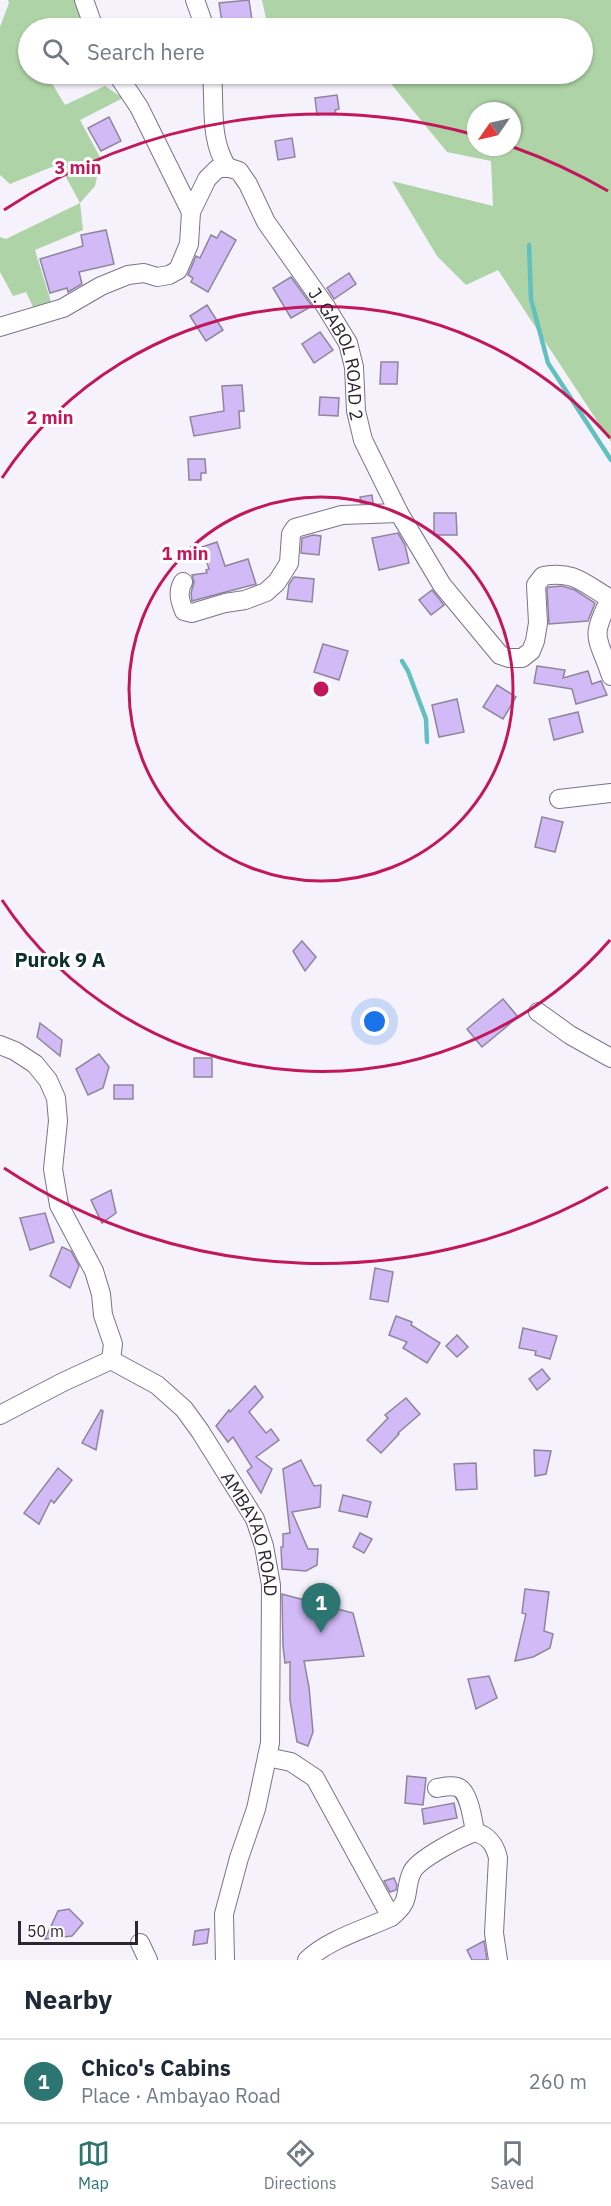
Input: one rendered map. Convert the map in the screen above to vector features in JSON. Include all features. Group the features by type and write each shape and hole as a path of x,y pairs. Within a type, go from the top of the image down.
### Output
{"street":[{"path":"84,0 90,18"},
{"path":"195,0 201,18"},
{"path":"124,84 139,107 191,212"},
{"path":"0,327 63,308 101,286 128,275 144,273 157,278 178,270 189,244 191,212 207,179 217,169 227,166 220,155 215,137 212,84"},
{"name":"J. GABOL ROAD 2","path":"227,166 239,171 248,184 266,222 326,307 348,343 354,367 356,411 363,440 399,513 442,585 500,655 522,658 531,651 538,623 536,585 543,576 566,574 576,577 610,599"},
{"path":"183,582 179,588 184,611 192,613 225,603 245,600 266,592 277,582 289,563 291,534 296,528 342,515 399,513"},
{"path":"610,599 596,629 597,642 611,676"},
{"path":"559,799 611,793"},
{"path":"538,1012 570,1035 611,1058"},
{"path":"0,1045 15,1051 35,1064 48,1080 56,1098 58,1121 53,1169 59,1205 94,1271 103,1316 113,1344 111,1360 0,1415"},
{"name":"AMBAYAO ROAD","path":"111,1360 157,1385 184,1409 255,1519 264,1546 271,1585 270,1743 256,1809 238,1858 224,1914 225,1960"},
{"path":"267,1757 291,1762 315,1778 391,1917"},
{"path":"437,1788 457,1786 462,1789 475,1832"},
{"path":"307,1960 315,1952 391,1917 405,1901 412,1870 444,1847 475,1832 483,1834 491,1841 496,1848 498,1858 494,1933 498,1960"},
{"path":"140,1943 148,1960"}],"green space":[{"path":"8,0 78,0 84,18 18,18 18,84 52,84 65,105 105,86 123,98 80,120 101,159 95,186 80,203 59,164 10,184 0,175 0,27 9,3"},
{"path":"262,0 611,0 611,442 498,270 466,285 437,256 392,181 493,206 491,161 447,152 391,84 593,84 593,18 266,18"},
{"path":"80,203 83,230 35,250 52,305 35,311 26,292 13,296 0,272 0,237 6,239"}],"building":[{"path":"249,0 252,18 221,18 219,3"},
{"path":"337,95 339,109 335,110 336,113 317,115 315,98"},
{"path":"109,117 121,141 101,151 88,128"},
{"path":"292,138 295,157 278,160 275,141"},
{"path":"106,230 114,264 79,272 82,284 68,292 67,288 50,293 40,259 83,246 81,235"},
{"path":"221,231 236,240 208,292 191,282 193,278 188,275 196,256 200,258 211,235 217,238"},
{"path":"349,273 356,284 334,299 327,288"},
{"path":"291,277 312,306 291,318 273,288"},
{"path":"207,305 223,330 206,341 190,316"},
{"path":"320,332 333,350 314,363 302,344"},
{"path":"381,362 398,362 397,384 380,384"},
{"path":"242,385 244,411 239,411 240,428 194,436 190,417 224,411 222,386"},
{"path":"320,397 339,398 338,416 319,415"},
{"path":"188,459 205,459 206,473 201,473 201,480 189,480"},
{"path":"372,495 373,503 361,503 360,497"},
{"path":"434,513 456,513 457,535 434,535"},
{"path":"398,533 405,545 409,563 379,570 372,538"},
{"path":"313,535 321,536 319,555 301,553 302,538"},
{"path":"217,542 225,566 248,559 256,584 192,601 191,593 194,582 192,575 207,573 206,570 209,569 202,547"},
{"path":"294,577 314,579 312,602 287,599 289,584"},
{"path":"562,586 575,590 595,603 588,621 549,624 547,589"},
{"path":"432,590 444,605 431,615 419,600"},
{"path":"323,644 348,651 339,680 314,672"},
{"path":"537,666 565,670 563,678 588,671 592,684 601,681 607,695 576,704 572,689 534,683"},
{"path":"497,685 516,697 503,719 483,707"},
{"path":"457,699 464,732 439,737 432,705"},
{"path":"578,712 583,732 554,740 549,719"},
{"path":"542,817 563,822 555,852 535,847"},
{"path":"302,941 316,957 305,971 293,951"},
{"path":"503,999 518,1017 482,1047 467,1029"},
{"path":"40,1023 62,1040 60,1056 37,1037"},
{"path":"99,1054 109,1067 103,1088 88,1095 76,1069"},
{"path":"194,1058 212,1058 212,1077 194,1077"},
{"path":"114,1085 133,1085 133,1099 114,1099"},
{"path":"111,1190 116,1213 102,1223 91,1200"},
{"path":"45,1213 54,1242 30,1250 20,1218"},
{"path":"62,1247 71,1251 79,1266 70,1288 50,1276"},
{"path":"375,1268 393,1272 388,1302 370,1299"},
{"path":"396,1316 412,1322 411,1325 440,1343 427,1363 403,1348 407,1342 389,1335"},
{"path":"523,1328 557,1336 550,1359 535,1355 536,1351 519,1348"},
{"path":"457,1335 468,1347 457,1357 446,1346"},
{"path":"542,1369 550,1379 537,1390 529,1379"},
{"path":"255,1386 263,1397 249,1412 266,1433 271,1429 279,1440 256,1457 272,1469 261,1493 247,1471 252,1467 233,1437 228,1442 216,1426 229,1410 230,1412"},
{"path":"406,1398 420,1414 398,1433 381,1453 367,1440 388,1418 385,1415"},
{"path":"101,1410 103,1411 96,1450 82,1443"},
{"path":"534,1450 551,1451 546,1474 535,1476"},
{"path":"301,1460 314,1486 321,1485 320,1507 292,1512 308,1549 318,1549 317,1565 306,1571 282,1569 281,1547 283,1547 283,1534 290,1533 283,1469"},
{"path":"476,1463 477,1489 456,1490 454,1464"},
{"path":"58,1468 72,1480 54,1503 51,1500 39,1524 24,1513"},
{"path":"343,1495 371,1502 367,1517 339,1511"},
{"path":"360,1533 372,1539 364,1553 353,1547"},
{"path":"525,1589 549,1592 544,1631 553,1634 550,1648 533,1657 515,1661 526,1614 522,1613"},
{"path":"282,1594 353,1613 364,1656 304,1661 313,1732 308,1746 297,1742 290,1700 290,1662 285,1663 283,1646"},
{"path":"489,1676 497,1698 476,1709 468,1679"},
{"path":"407,1776 426,1778 423,1805 405,1803"},
{"path":"454,1803 457,1818 424,1824 422,1809"},
{"path":"394,1878 397,1885 396,1890 390,1892 384,1881"},
{"path":"69,1909 83,1923 72,1936 45,1939 58,1911"},
{"path":"209,1929 207,1943 193,1945 195,1931"},
{"path":"484,1941 487,1960 472,1960 467,1950"}],"waterway":[{"path":"529,245 531,299 548,363 611,460"},
{"path":"402,661 426,719 427,742"}],"place":[{"name":"Chico's Cabins","path":"321,1633"}],"district":[{"name":"Purok 9 A","path":"60,959"}]}
